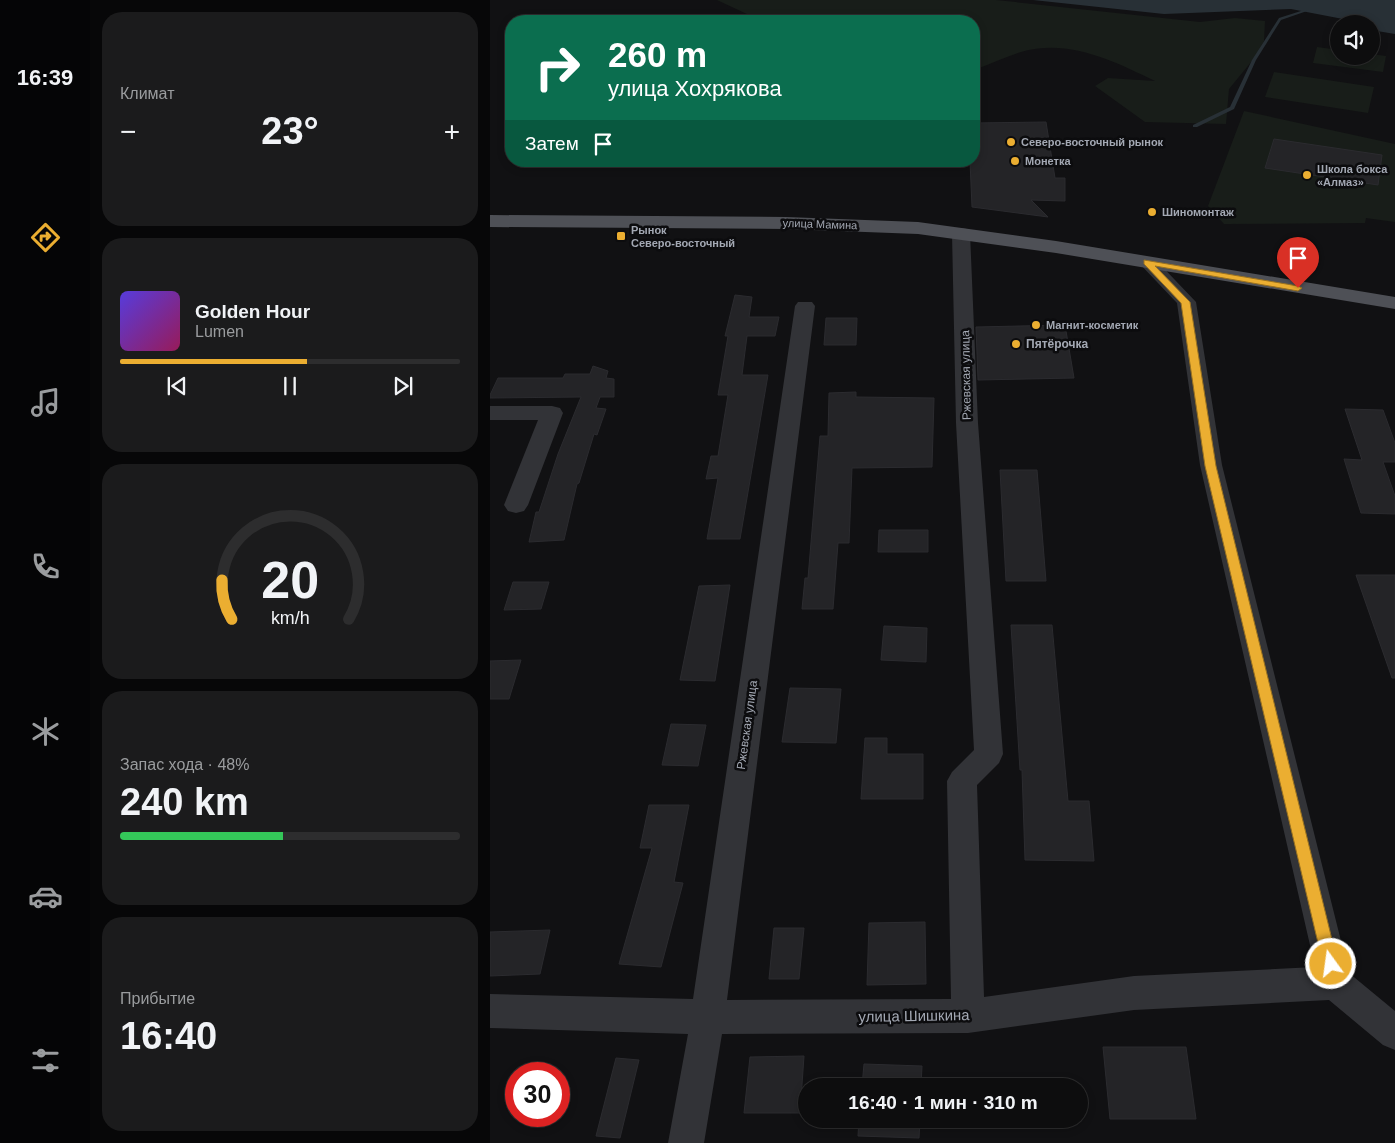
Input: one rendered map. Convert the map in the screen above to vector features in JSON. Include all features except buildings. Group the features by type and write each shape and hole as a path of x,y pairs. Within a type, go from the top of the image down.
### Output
{"main road":[{"name":"улица Мамина","path":"491,223 786,223 908,228 961,233 1395,303"}],"street":[{"name":"Ржевская улица","path":"961,233 967,423 989,754 962,781 968,1016"},
{"path":"1146,262 1186,302 1211,466 1335,983 1395,1033"},
{"name":"Ржевская улица","path":"686,1143 708,1017 805,306"},
{"path":"490,413 552,413 516,505"},
{"name":"улица Шишкина","path":"490,1011 708,1017 968,1016 1134,993 1335,983"}],"shaded area":[{"path":"717,0 996,0 1200,22 1235,18 1265,21 1264,41 1256,56 1229,89 1226,124 1145,122 1095,86 1108,78 1155,81 1107,59 1073,50 1039,48 1021,52 980,68 980,15 749,15"},
{"path":"1033,0 1395,0 1395,34 1380,32 1380,15 1330,16 1291,9 1164,14"},
{"path":"1317,47 1330,49 1330,65 1380,65 1380,55 1386,56 1383,72 1313,63"},
{"path":"1274,72 1374,87 1368,113 1265,97"},
{"name":"Школа бокса «Алмаз»","path":"1244,111 1395,144 1395,222 1366,218 1365,223 1224,224 1208,206"}],"waterway":[{"path":"1195,126 1232,108 1254,60 1280,19 1305,11"}],"place":[{"name":"Северо-восточный рынок","path":"1011,142"},
{"name":"Монетка","path":"1015,161"},
{"name":"Школа бокса «Алмаз»","path":"1307,175"},
{"name":"Шиномонтаж","path":"1152,212"},
{"name":"Рынок Северо-восточный","path":"621,236"},
{"name":"Магнит-косметик","path":"1036,325"},
{"name":"Пятёрочка","path":"1016,344"}],"route":[{"path":"1298,288 1146,262 1186,302 1211,466 1331,964"}]}
